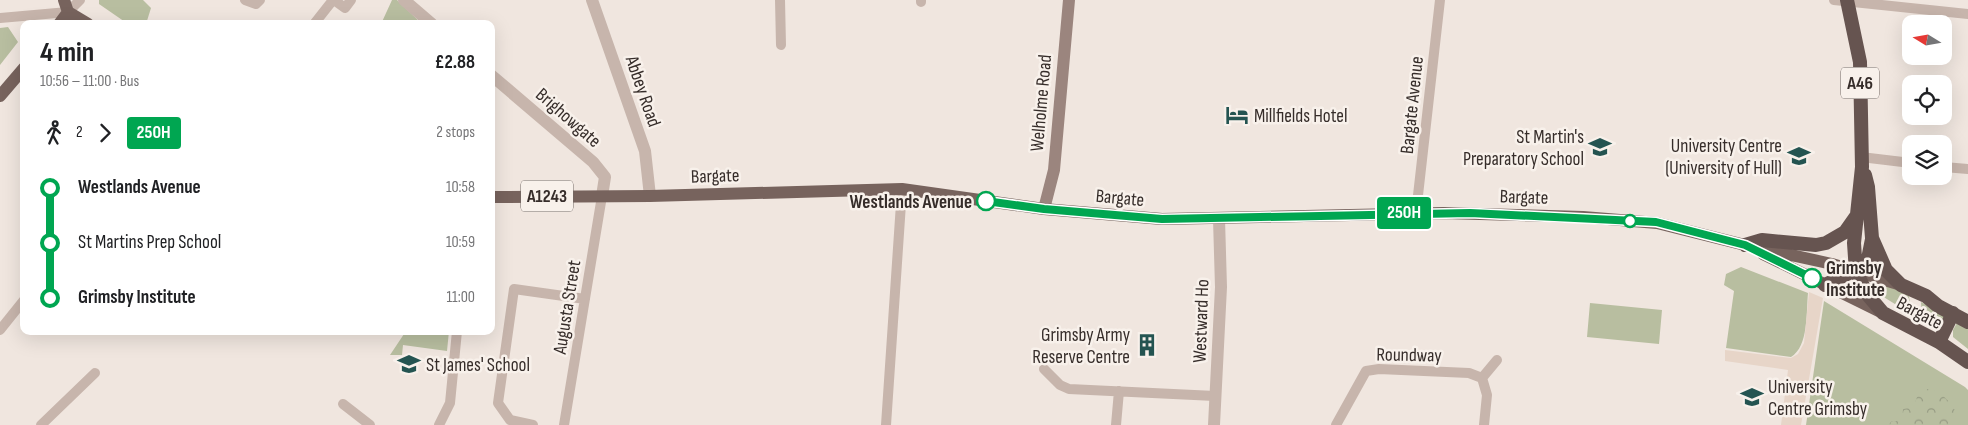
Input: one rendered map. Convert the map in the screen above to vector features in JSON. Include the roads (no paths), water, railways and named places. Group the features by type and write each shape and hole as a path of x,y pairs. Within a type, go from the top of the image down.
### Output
{"highway":[{"name":"A46","path":"1843,1 1860,62 1862,162 1854,243 1856,272 1867,294 1883,313"},
{"name":"A46","path":"1862,162 1868,187 1872,238 1886,270 1901,285"},
{"path":"1745,245 1762,240 1826,243 1845,232 1857,214"},
{"path":"1825,285 1856,272 1864,266 1868,259 1872,238"},
{"name":"Bargate","path":"1901,285 1926,296 1938,306 1968,322"},
{"name":"Bargate","path":"1883,313 1939,342 1968,362"},
{"path":"1939,342 1953,313"}],"main road":[{"name":"Welholme Road","path":"1044,209 1054,170 1069,0"},
{"path":"61,20 66,6 83,20"},
{"path":"0,96 20,73"},
{"name":"Bargate","path":"495,197 650,196 902,189 1044,209 1162,219 1416,213 1517,214 1656,222 1745,245 1832,264 1901,285"},
{"name":"Bargate","path":"1745,245 1883,313"}],"street":[{"path":"0,18 26,20 80,0"},
{"path":"245,0 256,4 260,0"},
{"path":"317,20 333,0 345,8 351,0"},
{"path":"404,0 427,20"},
{"name":"Abbey Road","path":"592,0 644,151 650,196"},
{"path":"780,0 781,45"},
{"name":"Bargate Avenue","path":"1416,213 1440,0"},
{"path":"1843,1 1968,14"},
{"name":"Brighowgate","path":"495,78 593,162 605,177 602,196"},
{"path":"1862,162 1902,163"},
{"path":"1952,168 1968,169"},
{"path":"886,425 902,189"},
{"name":"Augusta Street","path":"563,425 602,196"},
{"name":"Westward Ho","path":"1214,425 1221,287 1219,219"},
{"path":"533,425 510,420 498,402 514,288 585,299"},
{"path":"0,330 20,305"},
{"path":"439,425 450,403 457,335"},
{"path":"1484,425 1487,395 1482,378 1497,360"},
{"path":"1044,369 1060,384 1070,388 1216,396"},
{"name":"Roundway","path":"1336,425 1366,371 1379,369 1469,372 1482,378"},
{"path":"41,425 95,373"},
{"path":"1116,425 1119,391"},
{"path":"343,404 370,425"}],"place":[{"name":"Millfields Hotel","path":"1237,115"},
{"name":"St Martin's Preparatory School","path":"1600,147"},
{"name":"University Centre (University of Hull)","path":"1799,156"},
{"name":"Westlands Avenue","path":"986,201"},
{"name":"Grimsby Institute","path":"1812,278"},
{"name":"Grimsby Army Reserve Centre","path":"1147,345"},
{"name":"St James' School","path":"409,364"},
{"name":"University Centre Grimsby","path":"1752,397"}]}
